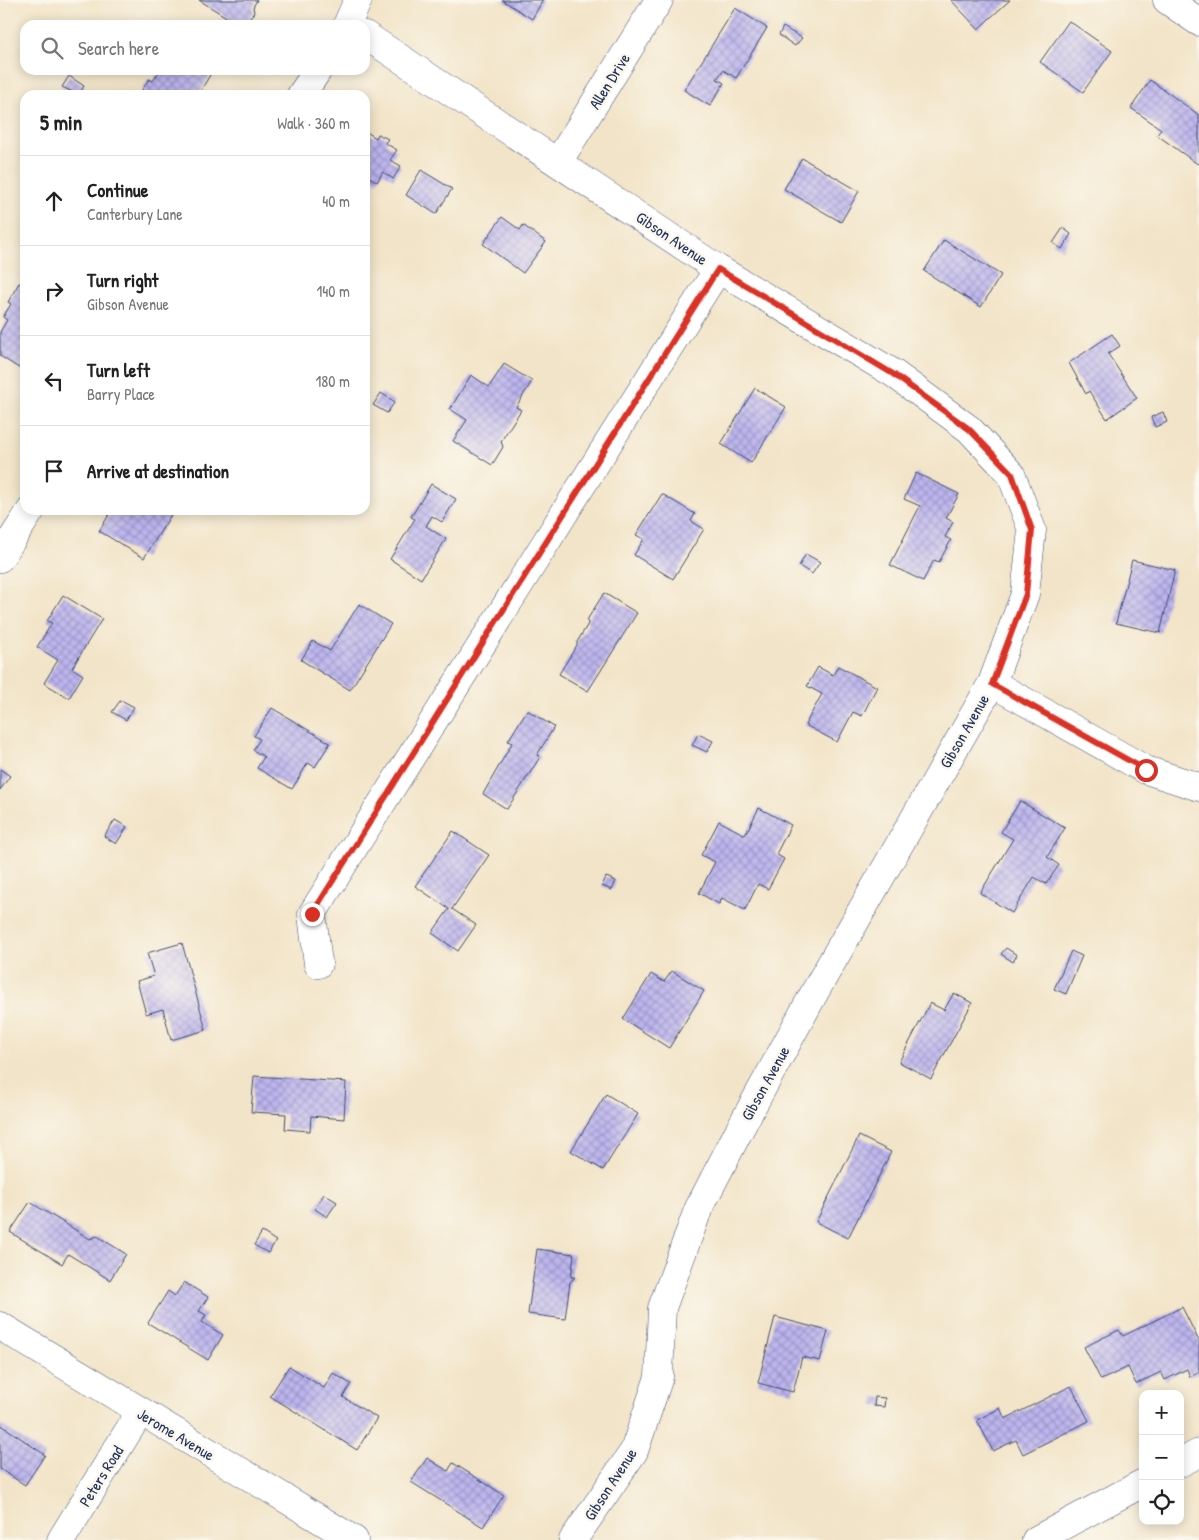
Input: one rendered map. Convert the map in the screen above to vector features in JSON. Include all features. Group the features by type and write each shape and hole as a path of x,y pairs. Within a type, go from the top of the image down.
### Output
{"street":[{"name":"Allen Drive","path":"558,162 660,0"},
{"path":"1168,0 1199,22"},
{"name":"Gibson Avenue","path":"370,33 718,269 893,374 969,429 1012,474 1032,530 1026,594 992,684 812,997 698,1210 662,1308 660,1377 634,1451 573,1540"},
{"path":"304,90 315,75"},
{"path":"318,964 312,914 718,269"},
{"path":"0,558 29,515"},
{"path":"992,684 1146,770 1199,787"},
{"name":"Jerome Avenue","path":"0,1326 354,1540"},
{"name":"Peters Road","path":"61,1540 140,1412"},
{"path":"1184,1461 1199,1453"},
{"path":"1036,1540 1139,1485"}],"building":[{"path":"199,0 257,0 253,7 254,12 249,20 231,20"},
{"path":"502,0 543,0 532,19"},
{"path":"951,0 1010,0 978,29"},
{"path":"735,8 767,28 736,78 723,70 717,79 724,83 710,106 684,90"},
{"path":"1069,21 1112,51 1083,92 1040,62"},
{"path":"783,27 802,38 795,46 779,35"},
{"path":"157,75 210,75 201,90 142,90 149,79 153,81"},
{"path":"69,76 84,86 82,90 68,90 62,87"},
{"path":"1150,80 1199,115 1199,165 1157,135 1161,129 1131,108"},
{"path":"370,134 376,138 378,134 388,139 385,143 397,150 390,160 401,166 393,179 383,172 377,182 370,177"},
{"path":"802,158 859,191 841,222 784,189"},
{"path":"421,170 452,189 436,214 406,195"},
{"path":"502,217 520,230 523,225 546,242 523,273 483,244"},
{"path":"1063,228 1071,234 1062,249 1053,243"},
{"path":"944,240 1001,275 981,307 924,271"},
{"path":"19,283 20,369 0,356 0,332 7,320 3,317 11,304 8,302"},
{"path":"1112,334 1120,346 1108,354 1137,398 1107,419 1089,391 1086,394 1069,363"},
{"path":"504,364 532,381 516,407 521,410 501,441 503,447 492,465 453,441 467,420 450,409 471,375 489,387"},
{"path":"755,388 786,407 751,463 721,444"},
{"path":"381,393 395,402 387,413 373,405"},
{"path":"1163,412 1167,422 1155,427 1151,417"},
{"path":"916,473 959,494 946,518 953,522 945,537 951,540 939,562 934,560 923,581 890,565 920,506 904,499"},
{"path":"431,484 456,499 442,522 432,516 426,526 446,539 421,579 390,559 415,519 411,517"},
{"path":"662,494 695,514 691,521 704,529 673,579 634,555 644,539 636,535"},
{"path":"109,515 171,515 144,558 99,531"},
{"path":"806,554 820,562 812,574 799,566"},
{"path":"1132,560 1175,570 1160,633 1116,623"},
{"path":"604,593 637,613 588,691 559,674 588,624 587,620"},
{"path":"63,595 102,619 72,668 83,675 69,698 44,683 58,660 37,647 52,623 47,621"},
{"path":"359,604 391,624 350,690 301,660 313,641 330,651"},
{"path":"838,666 877,687 862,716 853,712 837,742 805,725 822,694 807,686 818,667 833,675"},
{"path":"120,701 134,707 126,720 112,712"},
{"path":"272,708 330,743 315,767 308,763 292,789 257,768 264,757 253,750 260,739 254,736"},
{"path":"527,710 554,727 537,755 540,757 507,809 483,794 512,743 508,741"},
{"path":"698,734 713,741 707,752 692,745"},
{"path":"0,769 10,776 0,790"},
{"path":"1020,801 1065,828 1047,857 1059,865 1046,884 1034,877 1012,913 980,893 1013,839 1001,832"},
{"path":"759,808 791,825 776,854 784,859 768,889 758,884 745,910 722,898 719,904 699,893 715,862 701,855 719,821 745,835"},
{"path":"115,820 127,827 116,844 104,836"},
{"path":"453,831 489,855 452,909 476,925 458,951 432,933 449,909 415,886"},
{"path":"606,877 616,881 612,890 602,886"},
{"path":"182,943 206,1030 171,1040 163,1009 146,1014 137,981 154,976 147,953"},
{"path":"1006,948 1017,955 1013,962 1001,954"},
{"path":"1071,951 1082,956 1066,994 1054,989"},
{"path":"672,971 704,991 669,1048 623,1019 651,974 664,982"},
{"path":"954,993 972,1003 931,1079 899,1062 930,1003 944,1010"},
{"path":"254,1076 346,1082 344,1119 311,1116 310,1131 285,1129 286,1114 251,1112"},
{"path":"606,1094 638,1114 603,1170 571,1151"},
{"path":"859,1136 891,1152 848,1238 816,1222"},
{"path":"324,1194 337,1202 327,1217 315,1209"},
{"path":"30,1202 90,1239 97,1236 126,1254 110,1280 68,1254 62,1264 10,1232"},
{"path":"262,1232 276,1241 268,1253 254,1245"},
{"path":"537,1249 574,1254 571,1277 575,1277 570,1282 565,1319 528,1314"},
{"path":"184,1282 208,1297 199,1311 206,1315 202,1322 223,1335 208,1360 148,1323 168,1291 175,1296"},
{"path":"1182,1307 1199,1341 1199,1372 1190,1377 1187,1369 1165,1380 1161,1372 1136,1384 1128,1367 1101,1380 1084,1347 1119,1330 1123,1336"},
{"path":"775,1317 828,1331 820,1361 802,1357 793,1392 758,1383"},
{"path":"289,1366 324,1388 333,1373 351,1384 343,1397 377,1418 357,1450 270,1396"},
{"path":"1071,1386 1089,1421 1023,1454 1016,1440 993,1451 977,1420 1000,1408 1005,1419"},
{"path":"875,1397 885,1398 884,1407 874,1406"},
{"path":"0,1424 45,1455 25,1485 0,1469"},
{"path":"427,1458 448,1471 453,1463 504,1495 483,1527 411,1482"}],"route":[{"path":"312,914 718,269 893,374 969,429 1012,474 1032,530 1026,594 992,684 1146,770"}]}
